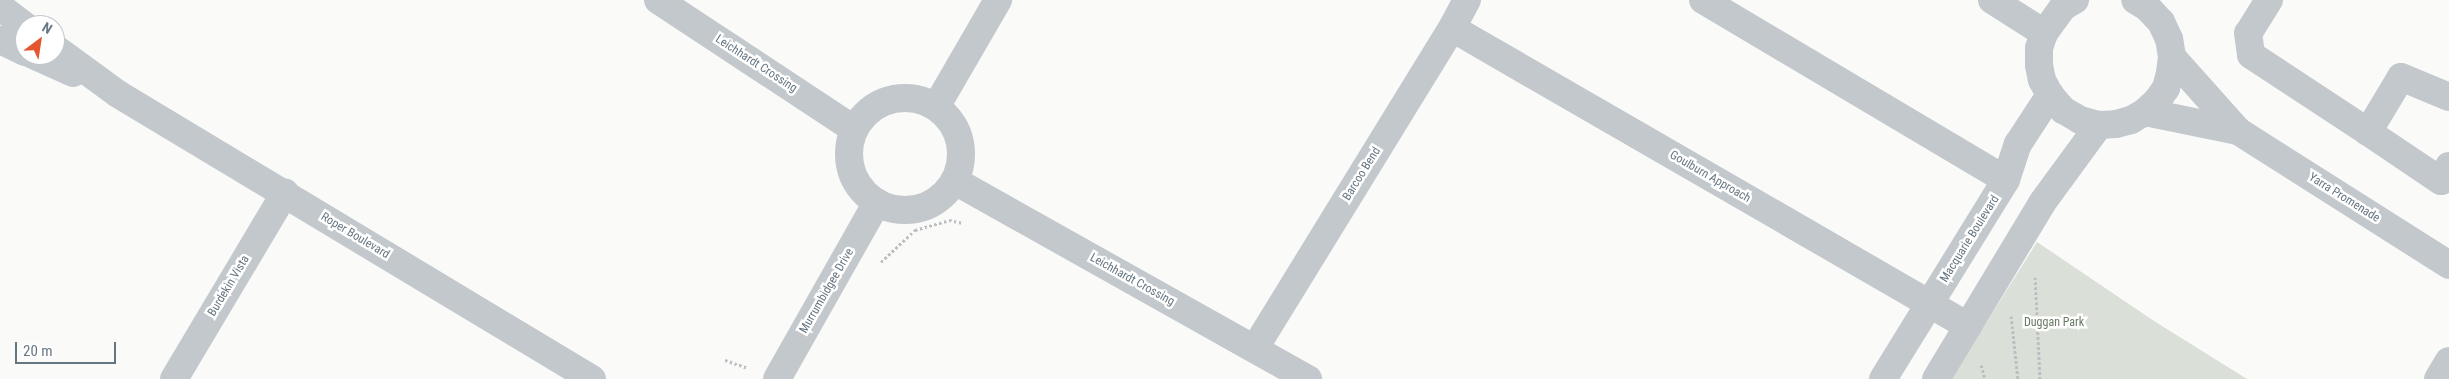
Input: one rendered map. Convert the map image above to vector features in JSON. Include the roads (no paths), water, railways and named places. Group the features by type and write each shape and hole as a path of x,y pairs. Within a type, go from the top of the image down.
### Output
{"street":[{"name":"Leichhardt Crossing","path":"658,0 854,129"},
{"path":"936,107 998,0"},
{"name":"Barcoo Bend","path":"1255,348 1452,28 1467,0"},
{"path":"1702,0 2006,180"},
{"path":"1992,0 2044,33"},
{"path":"2074,0 2063,7 2052,19 2044,33 2039,48 2039,65 2042,80 2050,95 2063,110 2080,120 2099,125 2123,122 2145,112 2157,101 2166,88 2172,57 2165,11 2148,8 2135,0"},
{"path":"2269,0 2248,33 2251,55 2441,181 2449,166"},
{"path":"0,7 15,18"},
{"name":"Goulburn Approach","path":"1452,28 1968,326"},
{"path":"0,40 15,47"},
{"name":"Roper Boulevard","path":"65,55 118,94 592,379"},
{"name":"Yarra Promenade","path":"2172,57 2238,131 2449,265"},
{"name":"Roper Boulevard","path":"55,65 118,94"},
{"path":"2368,132 2401,77 2449,97"},
{"name":"Macquarie Boulevard","path":"1883,379 2006,180 2018,144 2050,95"},
{"path":"900,97 919,99 936,107 949,118 958,132 962,149 961,166 955,181 944,196 929,206 912,210 894,209 877,202 864,192 854,178 849,162 849,145 854,129 866,113 881,102 900,97"},
{"name":"Yarra Promenade","path":"2145,112 2238,131"},
{"path":"1936,379 2042,203 2099,125"},
{"name":"Leichhardt Crossing","path":"955,181 1308,379"},
{"name":"Burdekin Vista","path":"174,379 285,193"},
{"name":"Murrumbidgee Drive","path":"776,379 877,202"},
{"path":"2438,379 2449,360"}],"park label":[{"name":"Duggan Park","path":"2054,323"}]}
